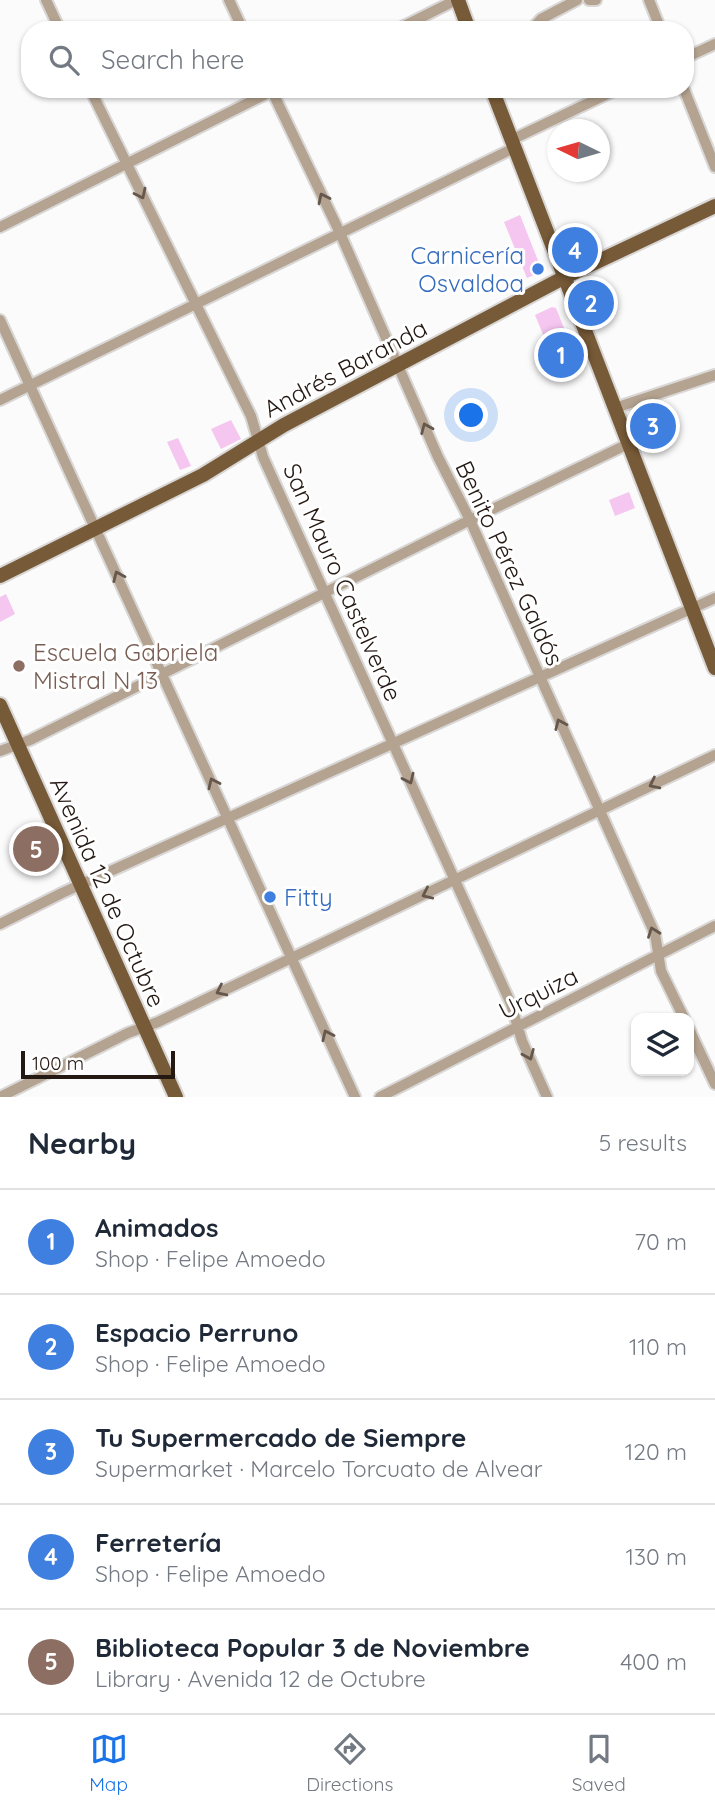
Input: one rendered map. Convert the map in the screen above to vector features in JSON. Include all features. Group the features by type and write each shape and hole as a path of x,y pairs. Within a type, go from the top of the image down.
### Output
{"main road":[{"path":"457,0 465,21"},
{"path":"495,98 715,668"},
{"name":"Andrés Baranda","path":"0,576 203,475 259,440 565,277 715,206"},
{"name":"Avenida 12 de Octubre","path":"0,705 176,1097"}],"street":[{"path":"46,0 56,21"},
{"path":"229,0 239,21"},
{"path":"414,21 457,0"},
{"path":"539,21 577,0"},
{"path":"589,0 596,0"},
{"path":"649,0 657,21"},
{"path":"694,54 715,44"},
{"name":"San Mauro Castelverde","path":"94,98 251,416 263,457 512,1004 518,1026 547,1097"},
{"path":"0,227 257,98"},
{"name":"Benito Pérez Galdós","path":"277,98 399,364 438,457 470,520 655,934 661,971 682,1013"},
{"path":"0,400 340,233 601,98"},
{"path":"688,98 715,167"},
{"path":"0,320 355,1097"},
{"path":"615,408 715,375"},
{"path":"0,751 628,444"},
{"path":"0,924 80,885 715,598"},
{"path":"0,1097 128,1033 715,755"},
{"name":"Urquiza","path":"380,1097 715,926"},
{"path":"694,1040 715,1084"}],"building":[{"path":"520,215 541,268 539,273 527,278 504,222"},
{"path":"587,227 595,247 577,255 568,252 562,238"},
{"path":"597,282 605,300 589,307 582,292"},
{"path":"552,307 556,308 579,366 555,376 547,356 551,354 535,315"},
{"path":"666,412 673,432 640,444 634,428 638,423"},
{"path":"231,420 241,439 221,449 211,429"},
{"path":"178,438 191,466 180,470 167,442"},
{"path":"629,492 635,508 615,516 609,500"},
{"path":"6,594 15,614 0,622 0,597"}],"place":[{"name":"Ferretería","path":"575,250"},
{"name":"Carnicería Osvaldoa","path":"538,269"},
{"name":"Espacio Perruno","path":"591,303"},
{"name":"Animados","path":"561,355"},
{"name":"Tu Supermercado de Siempre","path":"653,426"},
{"name":"Escuela Gabriela Mistral N 13","path":"19,666"},
{"name":"Biblioteca Popular 3 de Noviembre","path":"36,849"},
{"name":"Fitty","path":"270,897"}]}
